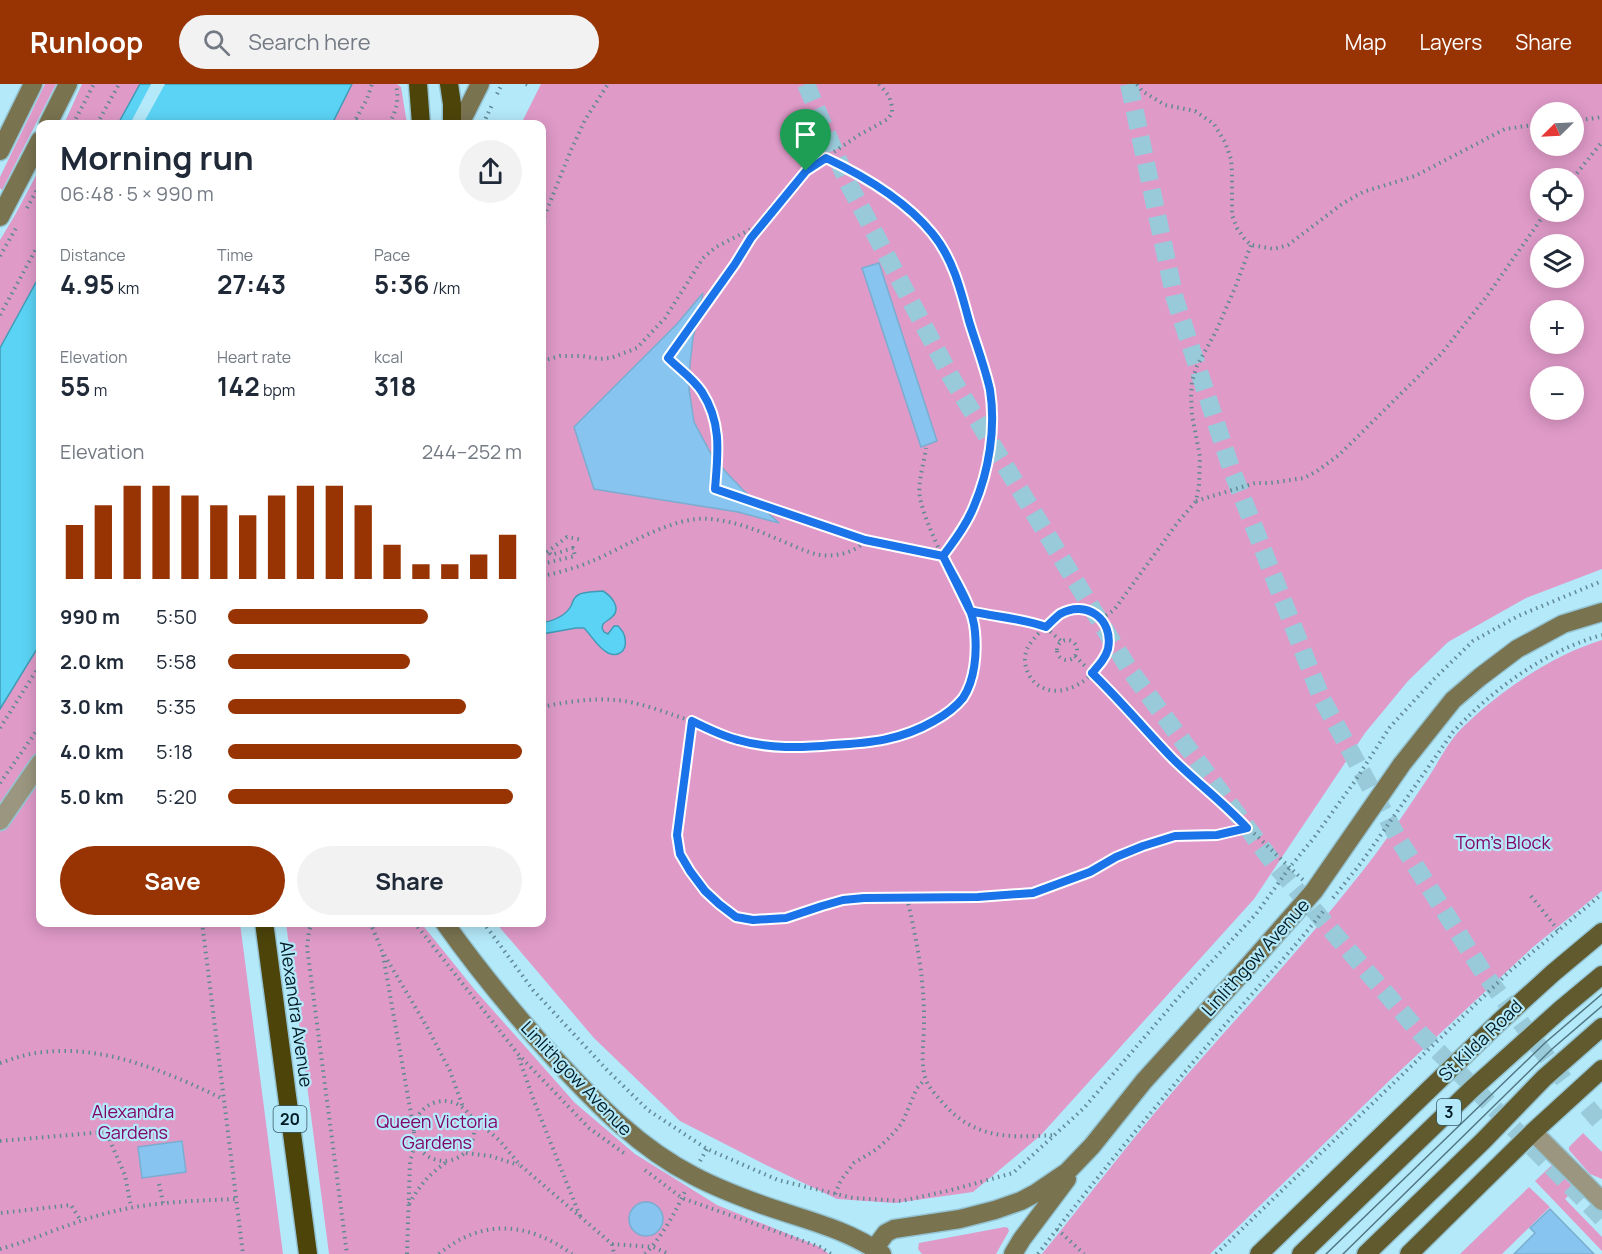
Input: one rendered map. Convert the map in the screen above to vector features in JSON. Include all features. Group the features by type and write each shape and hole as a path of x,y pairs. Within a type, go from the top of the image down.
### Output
{"highway":[{"path":"418,84 421,120"},
{"path":"449,84 452,120"},
{"name":"Alexandra Avenue","path":"265,927 308,1254"}],"main road":[{"name":"St Kilda Road","path":"1259,1254 1498,1022 1602,932"},
{"name":"St Kilda Road","path":"1301,1254 1472,1089 1602,975"},
{"path":"1366,1254 1544,1078 1602,1027"},
{"path":"1409,1254 1602,1068"},
{"path":"1427,1195 1455,1210"}],"street":[{"path":"0,151 33,84"},
{"path":"50,120 68,84"},
{"path":"462,120 480,84"},
{"path":"0,217 36,148"},
{"name":"Linlithgow Avenue","path":"448,927 501,998 542,1044 605,1112 639,1141 666,1160 719,1188 759,1204 817,1222 878,1251 886,1233 894,1229 986,1213 1021,1201 1059,1179 1079,1161 1144,1081 1314,891 1402,764 1453,700 1517,649 1563,624 1602,612"},
{"path":"0,821 36,769"},
{"path":"1533,1132 1602,1202"},
{"path":"1013,1254 1092,1146"}],"path":[{"path":"75,120 93,84"},
{"path":"100,120 119,84"},
{"path":"356,119 372,84"},
{"path":"391,120 398,104 396,84"},
{"path":"546,212 570,150 585,120 608,84"},
{"path":"879,84 889,96 892,107 892,113 888,119 859,135 806,171 751,238 668,358 701,390 713,414 719,443 715,489 865,540 943,556"},
{"path":"1137,84 1142,91 1165,105 1195,111 1214,124 1221,134 1231,159 1232,215 1237,228 1251,244 1274,249 1288,245 1342,204 1363,192 1415,176 1505,129 1530,125"},
{"path":"485,120 494,101"},
{"path":"1584,119 1602,117"},
{"path":"1581,168 1602,142"},
{"path":"826,158 857,172 911,211 937,240 949,259 958,282 989,389 992,435 985,473 974,507 943,556"},
{"path":"1196,501 1255,483 1304,478 1339,454 1442,354 1539,222"},
{"path":"546,360 560,356 599,359 620,355 637,348 665,318 703,258 716,247 763,223"},
{"path":"1101,619 1114,610 1196,501 1201,473 1199,444 1192,415 1192,381 1235,288 1251,244"},
{"path":"0,315 36,249"},
{"path":"546,706 616,700 692,721 737,740 792,748 853,744 899,737 945,715 963,697 970,682 974,664 975,630 970,611 927,521 920,499 926,448"},
{"path":"546,575 590,562 655,532 696,519 723,521 745,527 816,555 848,552 860,547 865,540"},
{"path":"546,563 575,556 573,548 550,555 548,551 567,537 583,540"},
{"path":"487,927 533,990 608,1071 648,1110 707,1149 778,1180 853,1198 902,1201 1013,1173 1084,1108 1184,991 1256,914 1355,782 1390,727 1435,678 1473,641 1518,616 1602,581"},
{"path":"1085,610 1094,613 1108,628 1108,649 1105,657 1092,673 1077,685 1060,691 1045,689 1029,674 1026,667 1026,655 1028,647 1046,627 1068,611 1085,610"},
{"path":"970,611 1026,620 1046,627 1062,642"},
{"path":"1068,640 1074,643 1077,650 1076,656 1067,660 1059,656 1057,650 1062,642 1068,640"},
{"path":"1076,656 1173,758 1314,891"},
{"path":"0,729 36,671"},
{"path":"692,721 677,835 680,854 705,891 736,917 753,920 786,918 843,900 864,898 978,897 1033,893 1090,872 1116,857 1143,846 1175,836 1217,835 1247,828"},
{"path":"0,783 36,732"},
{"path":"1216,1254 1502,979 1602,894"},
{"path":"1531,896 1558,930"},
{"path":"907,898 923,990 925,1079 944,1105 957,1118 973,1127 994,1135 1018,1137 1055,1135"},
{"path":"203,927 243,1254"},
{"path":"310,927 307,947 347,1254"},
{"path":"372,927 382,951 445,1062 463,1107"},
{"path":"382,951 414,1132 421,1150 428,1157 437,1161 458,1159 466,1153 475,1134 470,1115"},
{"path":"0,1063 21,1056 46,1052 66,1051 94,1054 151,1068 223,1099"},
{"path":"518,1054 580,1217"},
{"path":"835,1194 841,1180 854,1163 877,1149 902,1123 917,1088 925,1079"},
{"path":"414,1132 415,1122 427,1106 436,1102 455,1102 499,1140 520,1165 612,1244 615,1254"},
{"path":"0,1141 104,1131 125,1176 131,1207"},
{"path":"407,1254 410,1161 416,1141"},
{"path":"699,1163 707,1149"},
{"path":"466,1153 490,1156 520,1165"},
{"path":"409,1205 432,1172 448,1161"},
{"path":"159,1184 163,1203"},
{"path":"645,1254 653,1247 682,1198"},
{"path":"0,1249 49,1234 100,1214 131,1207 236,1199"},
{"path":"0,1219 0,1213 72,1205 81,1221"},
{"path":"439,1254 451,1244 477,1231 500,1228 537,1234 572,1254"},
{"path":"1057,1229 1084,1254"},
{"path":"612,1244 653,1247 669,1254"},
{"path":"816,1254 820,1247"}],"green space":[{"path":"45,84 56,84 2,190 0,177"},
{"path":"82,84 140,84 120,120 66,120"},
{"path":"352,84 397,84 401,87 406,120 334,120"},
{"path":"541,84 1602,84 1602,569 1526,598 1448,642 1408,681 1365,733 1254,899 1040,1136 973,1192 895,1203 837,1199 680,1121 594,1038 499,927 546,927 546,120 523,120"},
{"path":"36,176 36,282 0,348 0,240"},
{"name":"Tom's Block","path":"1602,640 1602,891 1533,947 1389,1081 1210,1254 1042,1254 1154,1114 1357,878 1394,829 1456,734 1476,715 1527,676 1564,655"},
{"name":"Alexandra Gardens","path":"36,650 36,927 241,927 283,1254 0,1254 0,709"},
{"name":"Queen Victoria Gardens","path":"287,927 424,927 475,990 575,1103 635,1154 717,1205 820,1247 829,1254 329,1254"},
{"path":"1583,1133 1602,1152 1602,1179 1590,1174 1569,1150 1569,1147"},
{"path":"1552,1165 1575,1189 1565,1199 1602,1237 1602,1251 1535,1181"},
{"path":"1529,1187 1550,1207 1502,1254 1460,1254"},
{"path":"1005,1227 1009,1231 996,1254 922,1254 918,1249 919,1243"}],"water":[{"path":"140,84 352,84 334,120 120,120"},
{"path":"36,282 36,650 0,709 0,348"},
{"path":"603,591 616,606 615,614 603,624 602,628 608,634 614,626 621,629 625,647 619,654 604,651 584,628 546,633 546,622 562,616 578,595"}],"pier":[{"path":"151,84 165,84 145,120 132,120"}],"building":[{"path":"879,263 937,441 921,447 862,268"},
{"path":"703,293 690,364 689,389 694,422 710,452 725,471 779,523 738,512 594,489 574,427 677,324"},
{"path":"182,1141 186,1172 142,1178 138,1147"},
{"path":"646,1202 658,1207 663,1219 658,1231 646,1236 634,1231 629,1219 634,1207"},
{"path":"1550,1209 1594,1254 1514,1254 1535,1233 1530,1228"}],"tunnel":[{"path":"806,84 847,181 951,377 1129,669 1275,865 1420,1033 1602,1218"},
{"path":"1129,84 1175,299 1232,471 1321,697 1399,840 1483,972 1567,1084 1602,1124"}],"tram line":[{"path":"1326,1254 1546,1042 1602,994"},
{"path":"1343,1254 1552,1049 1602,1006"}],"route":[{"path":"806,171 751,238 668,358 701,390 713,414 719,443 715,489 865,540 943,556 970,611 1026,620 1046,627 1068,611 1085,610 1094,613 1108,628 1109,637 1105,657 1092,673 1173,758 1247,828 1217,835 1175,836 1143,846 1116,857 1090,872 1033,893 978,897 843,900 786,918 772,920 736,917 705,891 690,871 680,854 677,835 692,721 737,740 792,748 853,744 899,737 945,715 955,707 970,682 974,664 975,630 970,611 964,597 943,556 974,507 985,473 992,435 992,413 989,389 958,282 949,259 937,240 911,211 857,172 826,158 806,171"}]}
